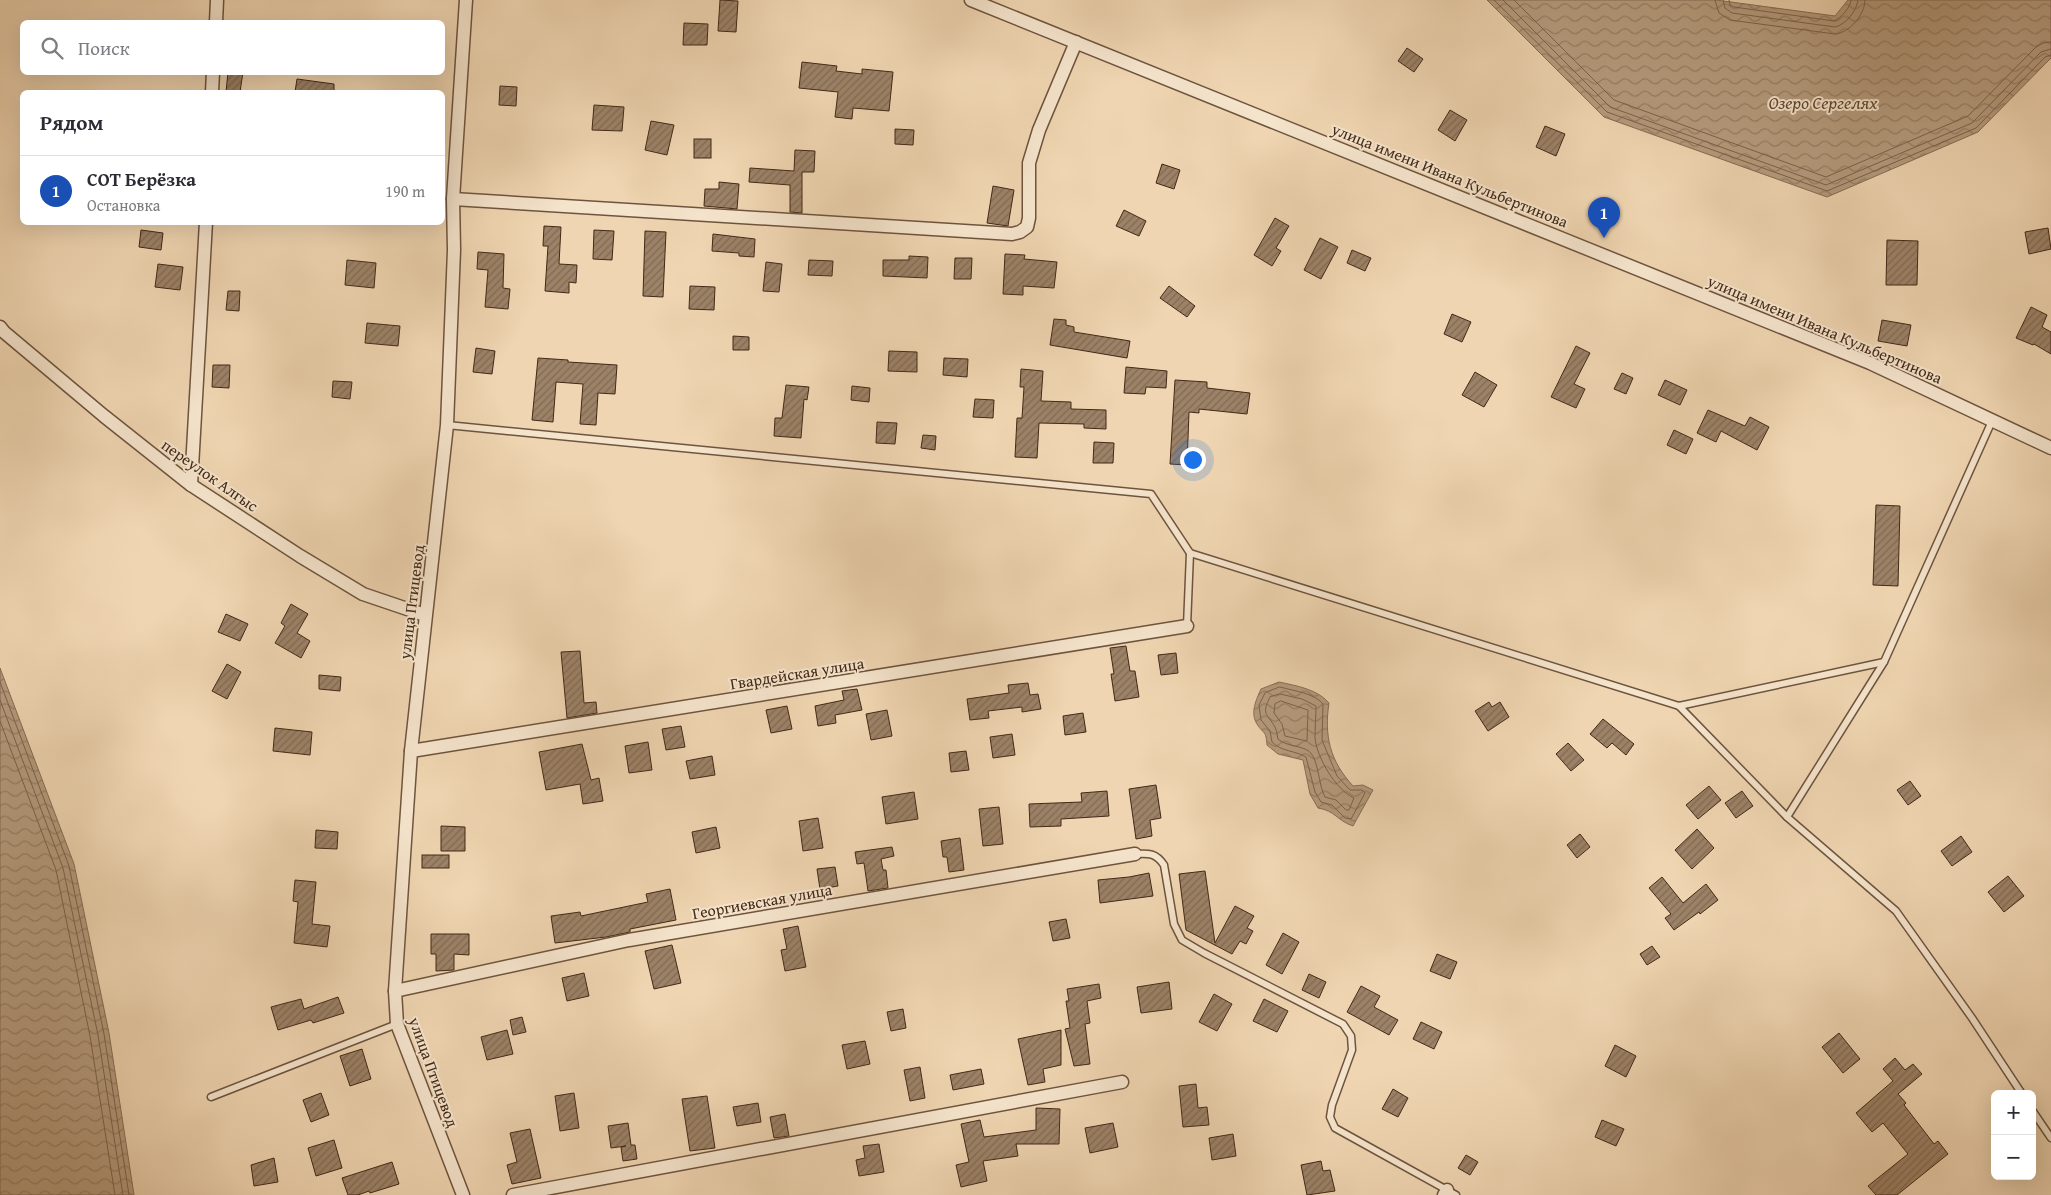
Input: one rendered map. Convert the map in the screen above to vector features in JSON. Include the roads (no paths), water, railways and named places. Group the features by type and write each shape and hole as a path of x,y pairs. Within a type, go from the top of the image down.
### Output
{"street":[{"path":"216,20 217,0"},
{"name":"улица Птицевод","path":"463,1195 397,1024 395,991 411,752 447,425 454,250 452,199 466,0"},
{"name":"улица имени Ивана Кульбертинова","path":"971,0 1870,363 2051,448"},
{"path":"452,199 1012,234 1020,232 1027,227 1029,218 1029,163 1039,130 1076,42"},
{"path":"212,90 213,75"},
{"path":"191,485 206,225"},
{"name":"переулок Алгыс","path":"0,326 4,332 104,416 191,485 300,556 364,594 425,615"},
{"name":"Гвардейская улица","path":"411,752 1188,626"},
{"name":"Георгиевская улица","path":"395,991 629,940 1136,854"},
{"path":"513,1195 1122,1082"}],"lane":[{"path":"1787,817 1884,662 1992,421"},
{"path":"447,425 1151,494 1190,553 1188,626"},
{"path":"1190,553 1679,706 1787,817 1896,911 1972,1018 2019,1090"},
{"path":"1679,706 1884,662"},
{"path":"1136,854 1150,853 1159,857 1164,865 1174,924 1182,940 1343,1024 1351,1036 1352,1050 1332,1105 1330,1117 1335,1128 1449,1193"},
{"path":"212,1097 397,1024"},
{"path":"2036,1116 2051,1138"}],"water":[{"name":"Озеро Сергелях","path":"1487,0 1716,0 1835,16 1848,0 2051,0 2051,58 1978,132 1827,197 1604,117"},
{"path":"0,668 74,864 109,1033 134,1195 0,1195"},
{"path":"1279,682 1313,691 1329,703 1328,737 1330,748 1339,767 1353,786 1363,785 1373,790 1353,826 1329,811 1318,808 1310,794 1303,760 1278,754 1267,745 1265,735 1255,720 1254,706 1261,689"}],"place":[{"name":"СОТ Берёзка","path":"1604,238"}]}
